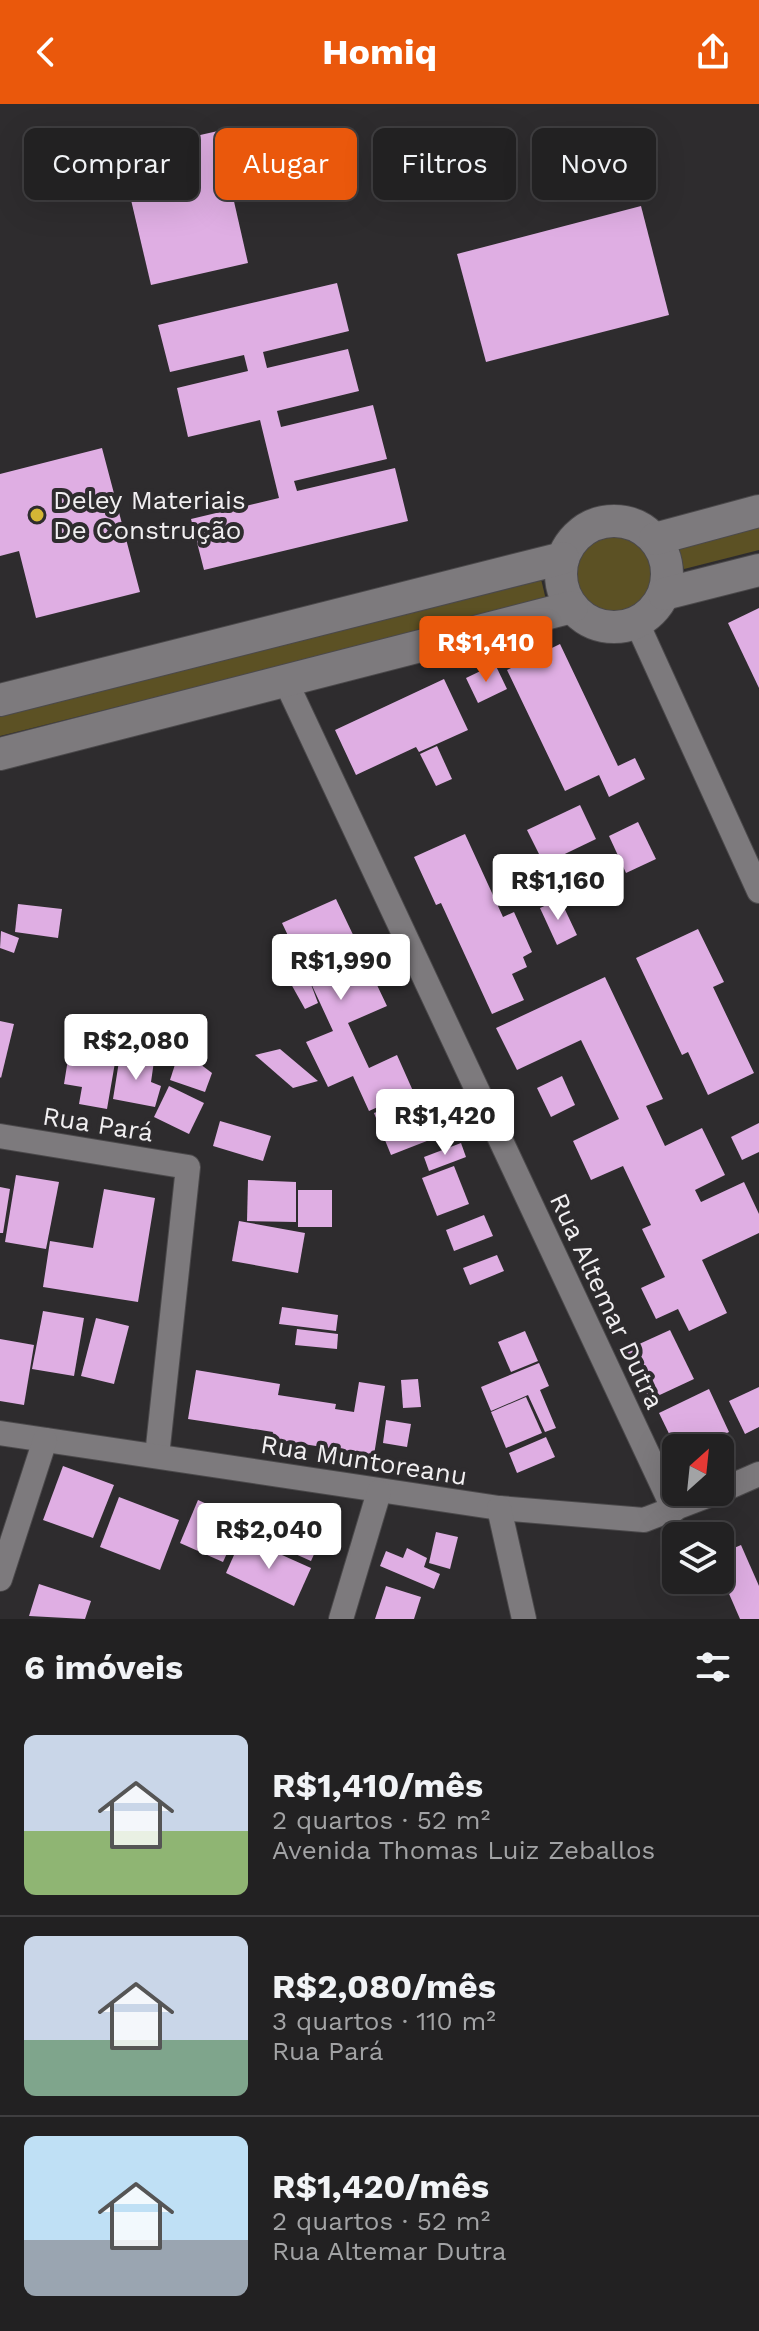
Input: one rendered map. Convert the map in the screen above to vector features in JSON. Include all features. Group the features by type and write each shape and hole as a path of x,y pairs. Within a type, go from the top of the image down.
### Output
{"main road":[{"path":"655,539 759,511"},
{"path":"622,521 640,527 655,539 665,556 668,575 664,594 654,611 637,623 620,627 602,626 585,619 572,607 561,584 563,558 571,541 585,529 603,522 622,521"},
{"path":"0,700 563,558"},
{"path":"664,594 759,570"},
{"path":"0,754 572,607"}],"street":[{"path":"637,623 759,891"},
{"name":"Rua Altemar Dutra","path":"286,682 674,1510"},
{"name":"Rua Pará","path":"0,1136 188,1167 157,1456"},
{"name":"Rua Muntoreanu","path":"0,1433 499,1508 644,1520 683,1506"},
{"path":"0,1579 45,1440"},
{"name":"Rua Muntoreanu","path":"734,1484 759,1474"},
{"path":"341,1619 379,1492"},
{"path":"499,1508 524,1619"}],"shaded area":[{"path":"759,525 759,550 684,569 678,546"},
{"path":"613,531 629,534 643,543 652,557 655,573 652,589 643,603 629,612 613,615 597,612 583,603 574,589 571,573 574,557 583,543 597,534"},
{"path":"541,579 546,600 0,736 0,713"}],"building":[{"path":"215,132 215,200 234,200 248,263 151,285 131,200 199,200 199,135"},
{"path":"641,206 669,315 486,362 457,254"},
{"path":"337,283 349,331 263,352 267,368 348,349 359,391 277,411 281,427 373,405 387,459 294,481 297,491 395,468 408,521 204,570 191,519 279,498 260,420 188,437 177,388 248,371 244,355 170,372 158,325"},
{"path":"102,448 140,592 36,618 19,551 0,556 0,474"},
{"path":"759,608 759,688 728,623"},
{"path":"560,644 618,766 635,758 645,779 609,797 599,775 565,791 507,670"},
{"path":"495,664 507,689 478,703 466,678"},
{"path":"444,679 468,730 419,752 416,747 356,775 335,730"},
{"path":"437,746 452,779 436,786 420,754"},
{"path":"580,805 596,839 544,864 527,830"},
{"path":"638,822 656,859 626,873 609,836"},
{"path":"465,834 503,917 514,912 532,952 523,957 527,967 512,974 524,1000 492,1014 441,903 436,905 414,857"},
{"path":"336,899 387,1006 348,1023 369,1068 397,1055 413,1091 369,1111 353,1076 328,1087 306,1042 333,1031 309,979 318,1003 305,1009 286,975 303,967 282,923"},
{"path":"560,899 577,935 557,945 540,908"},
{"path":"18,904 62,909 58,938 15,932"},
{"path":"698,929 724,982 713,987 754,1073 708,1095 688,1052 682,1055 636,958"},
{"path":"1,931 19,938 14,953 0,948"},
{"path":"605,977 663,1099 646,1106 665,1146 702,1128 725,1175 695,1190 701,1202 744,1182 759,1214 759,1233 702,1260 727,1313 689,1331 678,1309 656,1319 641,1288 665,1277 642,1229 651,1225 623,1166 591,1180 573,1141 619,1119 581,1040 517,1070 496,1028"},
{"path":"0,1021 14,1024 1,1078 0,1077"},
{"path":"94,1046 117,1051 107,1109 79,1104 82,1087 64,1084 69,1053 92,1057"},
{"path":"180,1049 212,1073 205,1092 170,1080"},
{"path":"280,1049 318,1081 293,1088 255,1055"},
{"path":"120,1055 154,1061 151,1082 161,1086 155,1107 113,1099"},
{"path":"562,1076 575,1105 551,1117 537,1088"},
{"path":"169,1086 204,1103 189,1134 154,1117"},
{"path":"421,1095 437,1137 391,1155 374,1113"},
{"path":"220,1121 271,1136 263,1161 213,1146"},
{"path":"759,1123 759,1152 742,1160 731,1137"},
{"path":"461,1143 466,1157 429,1171 424,1157"},
{"path":"454,1166 469,1204 437,1216 422,1178"},
{"path":"16,1175 59,1182 46,1249 5,1242"},
{"path":"248,1180 296,1182 296,1222 247,1221"},
{"path":"0,1187 10,1189 3,1233 0,1233"},
{"path":"104,1189 155,1198 138,1302 43,1287 50,1241 93,1248"},
{"path":"298,1190 332,1190 332,1227 298,1227"},
{"path":"484,1215 493,1236 454,1251 446,1230"},
{"path":"239,1221 305,1233 298,1273 232,1261"},
{"path":"497,1255 504,1271 470,1285 463,1268"},
{"path":"282,1307 338,1315 336,1331 279,1324"},
{"path":"43,1311 84,1318 74,1376 32,1369"},
{"path":"96,1318 129,1326 114,1384 81,1376"},
{"path":"297,1329 338,1334 337,1349 295,1345"},
{"path":"670,1330 694,1379 649,1400 626,1350"},
{"path":"525,1331 538,1361 511,1372 498,1342"},
{"path":"0,1339 34,1345 24,1405 0,1401"},
{"path":"539,1363 549,1386 540,1390 556,1428 545,1432 528,1395 491,1411 481,1387"},
{"path":"196,1370 280,1384 278,1395 336,1404 335,1409 354,1412 359,1382 385,1386 374,1455 271,1439 273,1432 188,1419"},
{"path":"418,1379 421,1407 403,1408 401,1380"},
{"path":"759,1387 759,1427 745,1434 729,1401"},
{"path":"709,1389 729,1432 669,1434 659,1413"},
{"path":"526,1397 542,1433 506,1448 491,1412"},
{"path":"386,1420 411,1424 407,1447 383,1443"},
{"path":"546,1437 555,1457 517,1473 509,1453"},
{"path":"63,1466 114,1485 93,1538 43,1520"},
{"path":"119,1497 179,1520 160,1570 100,1547"},
{"path":"198,1500 242,1520 223,1562 180,1543"},
{"path":"278,1508 330,1519 311,1561 264,1540"},
{"path":"436,1532 458,1537 450,1569 429,1563"},
{"path":"242,1537 311,1568 294,1606 226,1573"},
{"path":"741,1545 759,1586 759,1619 740,1619 729,1594 734,1594 734,1548"},
{"path":"407,1548 427,1558 424,1567 440,1574 434,1589 380,1566 386,1551 403,1558"},
{"path":"39,1584 91,1601 85,1619 29,1616"},
{"path":"386,1586 421,1597 414,1619 375,1619"}],"place":[{"name":"Deley Materiais De Construção","path":"37,515"}]}
